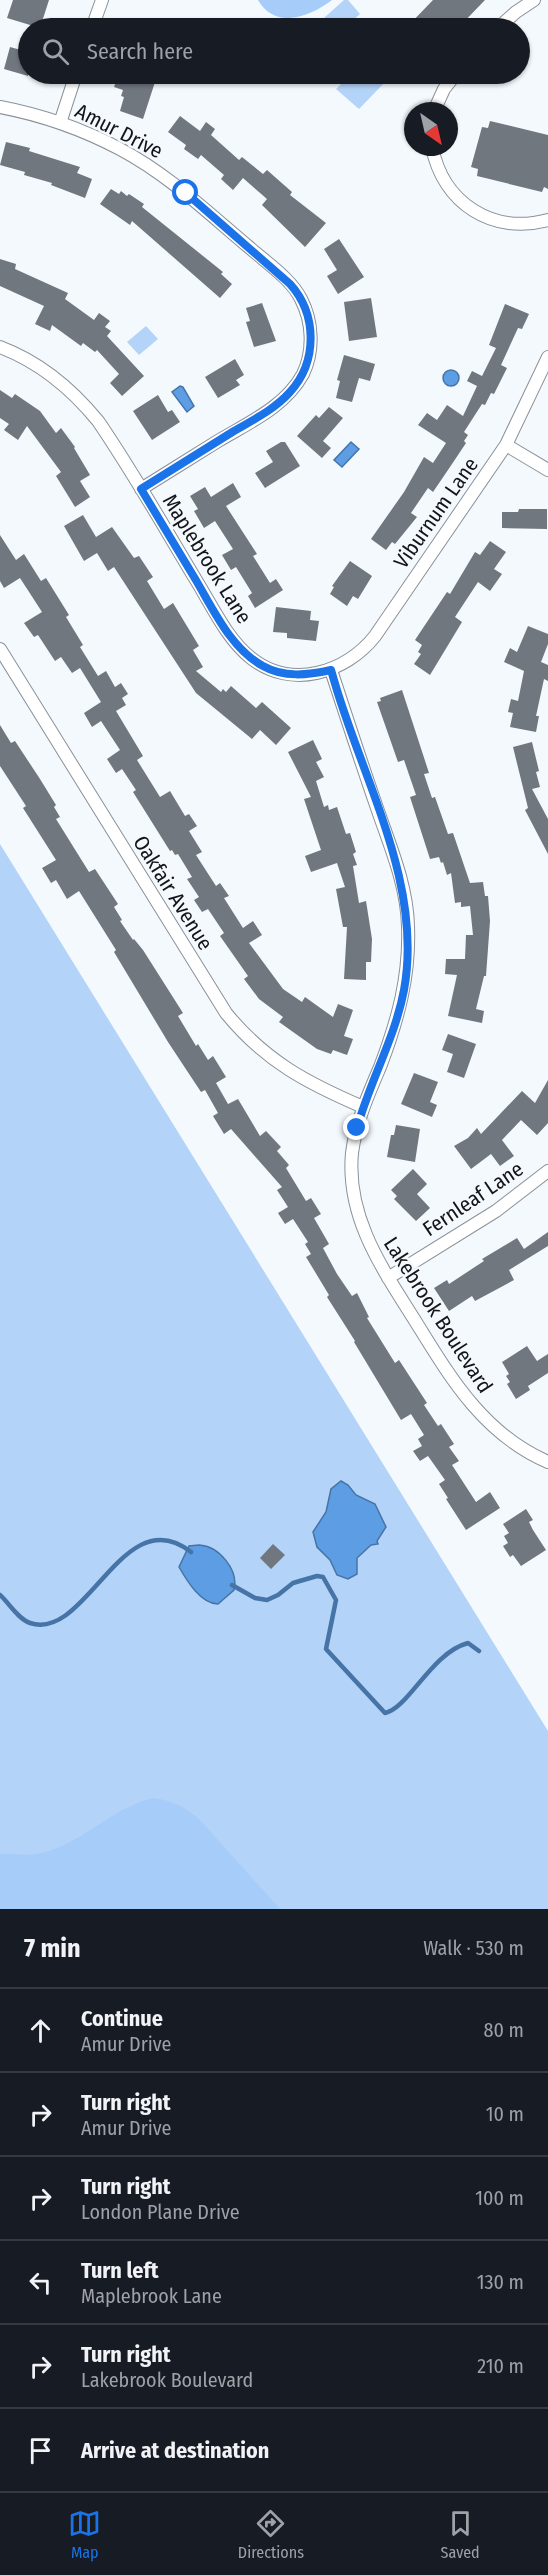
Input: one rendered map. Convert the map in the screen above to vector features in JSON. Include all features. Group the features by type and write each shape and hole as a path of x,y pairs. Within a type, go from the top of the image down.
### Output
{"street":[{"path":"96,18 102,0"},
{"path":"511,18 534,0"},
{"path":"60,123 73,84"},
{"path":"438,102 448,84"},
{"name":"Amur Drive","path":"0,107 60,123 118,148 154,169 186,193 278,273 296,291 305,309 310,330 310,351 303,374 294,387 280,402 141,489"},
{"path":"435,156 444,182 456,198 472,210 510,223 548,220"},
{"name":"Maplebrook Lane","path":"0,346 36,363 77,396 98,421 220,619 244,652 266,668 289,674 303,675 331,670"},
{"name":"Viburnum Lane","path":"331,670 355,656 375,636 506,445 548,357"},
{"path":"506,445 548,470"},
{"name":"Oakfair Avenue","path":"0,649 226,1013 248,1039 284,1068 308,1082 363,1107"},
{"name":"Lakebrook Boulevard","path":"331,670 394,857 407,910 409,950 400,1007 363,1107 352,1153 354,1198 368,1242 453,1383 469,1403 506,1437 547,1459"},
{"name":"Fernleaf Lane","path":"388,1278 502,1207 548,1171"}],"shaded area":[{"path":"258,0 332,0 314,11 293,18 283,18 265,9"},
{"path":"344,0 348,0 360,14 355,18 324,18"},
{"path":"341,84 383,84 359,109 336,89"},
{"path":"146,326 158,339 139,355 127,342"},
{"path":"448,370 454,370 459,378 457,384 448,386 443,381 443,375"},
{"path":"180,386 183,387 194,406 187,412 172,392"},
{"path":"351,442 359,449 342,467 334,460"},
{"path":"0,844 548,1731 548,1909 0,1909"},
{"path":"341,1481 348,1485 356,1495 375,1504 386,1527 377,1541 378,1544 371,1545 357,1558 357,1574 348,1579 337,1575 330,1560 317,1547 313,1532 326,1512 331,1489"},
{"path":"189,1546 206,1546 220,1554 226,1560 233,1575 234,1590 218,1604 200,1596 179,1567"},
{"path":"153,1798 178,1805 199,1819 280,1909 0,1909 0,1854 32,1855 53,1850 123,1810"}],"building":[{"path":"13,0 49,0 43,18 18,18 18,21 7,18"},
{"path":"433,0 485,0 468,18 416,18"},
{"path":"10,47 18,49 18,73 4,69"},
{"path":"115,84 154,84 143,119 120,111 124,97 121,96 123,90 114,87"},
{"path":"180,116 200,131 206,122 215,129 211,135 239,160 242,157 263,174 267,170 292,192 290,195 326,223 305,247 262,205 267,199 243,178 233,190 221,179 224,175 201,155 198,159 184,149 186,145 168,132"},
{"path":"490,121 548,135 548,189 544,187 542,192 477,176 478,169 471,167 482,127 488,128"},
{"path":"6,142 30,148 29,151 80,167 77,173 92,179 85,198 51,185 52,183 24,175 25,172 0,165"},
{"path":"111,189 119,194 121,191 127,196 129,194 144,204 142,207 223,272 221,274 232,284 220,298 132,221 130,225 100,204"},
{"path":"339,239 364,277 338,294 327,276 337,270 324,249"},
{"path":"0,259 16,264 15,269 68,293 65,299 94,320 99,313 110,321 105,327 111,331 107,336 144,376 122,396 110,383 119,374 97,350 95,352 83,343 81,346 52,325 50,331 35,324 44,306 0,286"},
{"path":"371,298 377,337 349,341 344,302"},
{"path":"262,303 276,341 254,347 246,322 250,321 246,308"},
{"path":"505,304 529,314 522,329 518,328 501,365 507,368 494,394 491,393 485,405 482,404 464,432 468,435 464,441 466,443 433,492 428,488 411,513 417,517 395,544 392,542 386,550 371,539 404,492 424,457 433,463 446,443 418,425 427,413 437,420 447,405 463,416 477,386 467,381 472,371 482,376 496,348 489,345"},
{"path":"344,355 375,364 370,381 359,378 352,402 336,398 340,381 337,380"},
{"path":"235,359 244,375 236,380 240,385 218,398 205,377"},
{"path":"0,390 12,398 15,394 40,411 56,433 61,428 75,447 90,475 80,481 90,497 75,507 56,476 61,472 27,426 18,440 4,430 9,424 0,418"},
{"path":"158,395 168,412 172,410 180,422 152,440 133,411"},
{"path":"329,407 343,418 323,441 331,448 322,458 297,436 316,415 319,418"},
{"path":"285,442 300,466 265,488 255,473 273,462 266,451"},
{"path":"233,483 241,497 226,506 257,554 253,556 270,583 276,579 283,590 255,608 248,596 252,593 236,567 231,570 222,555 233,549 215,521 204,528 194,511 198,509 190,496 205,487 211,497"},
{"path":"519,509 547,509 547,529 502,528 502,512 518,512"},
{"path":"83,515 96,537 112,527 134,558 139,556 153,577 147,581 164,609 173,603 199,646 193,650 203,667 196,671 221,692 223,689 226,692 231,686 256,708 262,702 291,728 276,745 260,730 252,739 196,693 114,567 108,571 97,553 84,561 64,526"},
{"path":"0,535 16,560 24,554 41,581 46,578 69,615 66,617 83,645 80,647 98,676 106,671 115,687 121,683 128,694 122,698 126,705 116,711 143,756 137,760 160,797 170,791 185,816 189,814 197,826 189,831 202,852 196,855 216,886 220,883 229,896 224,898 243,928 253,921 262,935 249,943 283,989 302,1002 305,997 333,1017 338,1004 353,1010 344,1036 353,1039 347,1055 333,1050 331,1054 317,1049 279,1022 283,1017 259,999 244,979 248,976 220,936 224,933 208,909 202,912 194,900 199,897 187,879 192,877 178,854 175,855 172,850 170,851 133,792 136,790 122,769 116,773 107,759 120,750 101,721 92,727 84,713 101,702 80,668 72,673 61,657 55,661 38,635 34,637 24,623 42,612 20,578 4,588 0,581"},
{"path":"490,541 506,552 494,569 502,574 490,591 478,582 455,617 462,622 430,675 414,664 421,654 418,652 422,645 415,640 447,592 450,594 475,552 480,555"},
{"path":"350,561 372,576 358,599 353,596 347,606 330,594 334,587 332,586"},
{"path":"276,607 311,611 310,620 319,621 316,641 287,638 287,633 273,632"},
{"path":"528,626 548,634 548,644 541,662 548,665 548,681 544,679 536,716 539,716 536,732 510,727 513,713 508,712 511,699 518,701 524,671 504,662 510,648 517,652"},
{"path":"402,690 429,773 424,774 432,798 435,797 448,834 453,833 470,883 483,882 485,896 488,896 490,921 486,976 484,976 476,1009 484,1011 482,1023 448,1016 457,975 445,974 446,959 465,959 466,935 473,935 470,906 461,907 461,902 455,903 451,873 447,875 439,857 430,859 410,797 416,795 404,760 398,762 377,702 381,701 380,698"},
{"path":"0,725 11,743 15,741 56,805 54,807 60,817 56,819 89,872 95,869 118,904 114,907 122,920 120,921 143,950 183,1013 178,1016 196,1046 198,1044 208,1060 213,1056 226,1077 216,1083 228,1104 238,1099 260,1136 266,1131 281,1147 277,1151 289,1165 286,1168 306,1201 311,1198 321,1214 314,1218 329,1244 323,1248 337,1274 352,1296 357,1293 369,1317 367,1318 395,1363 399,1360 427,1403 424,1405 438,1426 441,1424 454,1444 449,1447 459,1461 452,1465 476,1502 490,1492 500,1508 466,1530 439,1484 445,1480 428,1456 420,1461 413,1451 422,1446 418,1439 424,1435 411,1414 401,1420 327,1297 329,1295 306,1257 311,1254 305,1244 308,1242 293,1219 285,1224 278,1213 288,1207 277,1190 282,1187 231,1129 224,1134 213,1116 218,1113 205,1090 201,1092 168,1042 114,952 116,950 79,891 67,899 56,880 51,883 42,868 56,860 23,808 26,806 0,766"},
{"path":"313,740 322,759 316,762 324,777 316,781 324,807 328,805 329,810 337,807 346,834 350,833 356,852 353,854 357,865 353,866 359,903 366,901 372,939 371,962 366,962 366,980 344,979 347,927 343,927 336,889 345,887 337,863 311,872 305,856 321,850 304,799 311,797 288,752"},
{"path":"532,742 539,771 536,772 540,787 532,789 548,819 548,854 525,810 528,808 513,747"},
{"path":"448,1034 476,1044 464,1078 447,1072 453,1054 442,1050"},
{"path":"414,1073 438,1082 430,1102 437,1105 432,1117 401,1104"},
{"path":"548,1080 548,1123 537,1135 521,1120 502,1140 514,1156 500,1166 491,1154 471,1169 454,1146 468,1138 477,1128 481,1134 522,1091 535,1103"},
{"path":"396,1125 420,1129 415,1162 387,1157 391,1135 394,1135"},
{"path":"413,1169 427,1184 417,1194 430,1208 416,1221 394,1199 397,1196 391,1190"},
{"path":"548,1232 548,1246 509,1270 514,1280 475,1301 472,1296 449,1311 434,1288 447,1280 449,1284 484,1261 482,1259 517,1238 524,1249"},
{"path":"527,1346 537,1361 548,1354 548,1373 528,1386 530,1390 516,1399 507,1384 510,1382 506,1376 509,1374 502,1362"},
{"path":"526,1509 533,1520 529,1522 546,1550 521,1566 513,1555 510,1557 503,1546 508,1543 504,1536 509,1533 503,1524"},
{"path":"273,1544 285,1555 271,1569 260,1558"}],"waterway":[{"path":"0,1595 26,1621 50,1623 70,1612 125,1556 145,1543 167,1540 191,1552"},
{"path":"232,1585 255,1598 267,1600 278,1595 293,1583 317,1576 323,1577 336,1600 326,1649 385,1713 403,1701 432,1668 455,1649 468,1643 479,1651"}],"route":[{"path":"186,193 290,284 301,299 309,320 311,339 307,362 303,374 288,394 261,415 141,489 220,619 238,646 250,658 266,668 289,674 303,675 331,670 394,857 407,910 409,950 404,991 392,1032 357,1128"}]}
